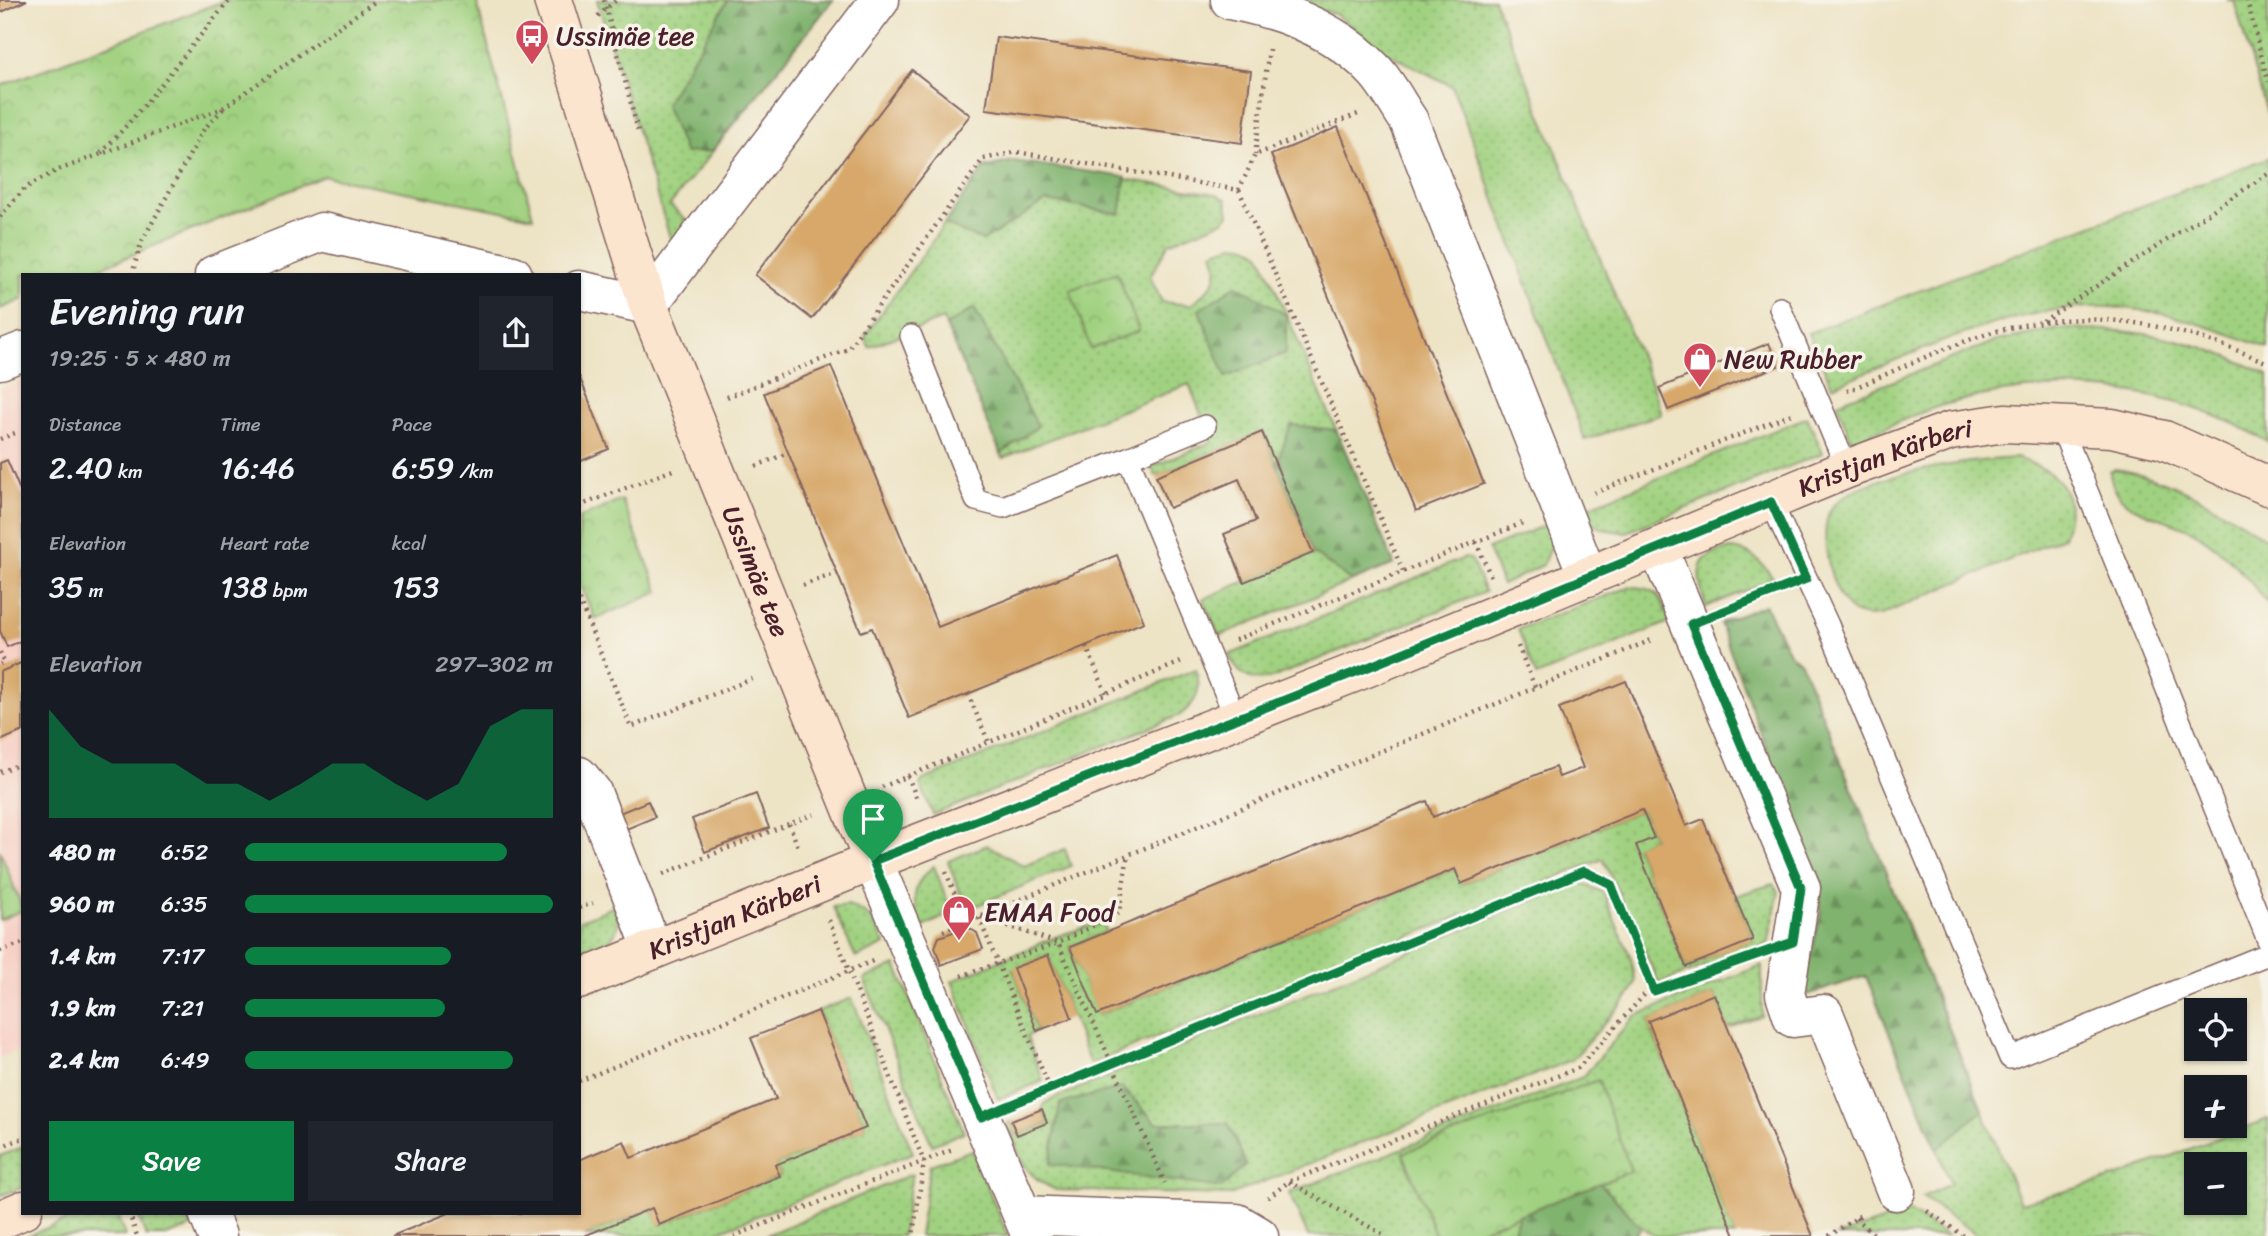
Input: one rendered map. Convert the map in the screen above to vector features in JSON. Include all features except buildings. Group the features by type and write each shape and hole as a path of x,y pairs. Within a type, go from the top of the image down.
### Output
{"street":[{"name":"Ussimäe tee","path":"553,0 648,305 873,861"},
{"path":"581,290 648,305 880,0"},
{"path":"1230,0 1290,15 1334,37 1375,71 1409,121 1588,577"},
{"path":"219,273 323,232 504,273"},
{"path":"0,360 21,352"},
{"name":"Kristjan Kärberi","path":"581,979 1588,577 1847,468 1950,431 2005,423 2112,428 2164,440 2268,486"},
{"path":"1658,548 1801,888 1785,994 1793,1018 1824,1014 1896,1191"},
{"path":"581,778 592,792 653,950"},
{"path":"873,861 1027,1225 1176,1221 1248,1230"},
{"path":"0,1220 21,1211"},
{"path":"209,1215 217,1236"}],"lane":[{"path":"1780,308 1847,468"},
{"path":"911,336 976,500 1003,507 1205,426"},
{"path":"2060,424 2268,940"},
{"path":"1128,458 1236,719"},
{"path":"1771,502 2010,1058 2268,954"}],"path":[{"path":"97,156 173,73 192,44 230,0"},
{"path":"133,273 141,243 204,129 223,108 377,0"},
{"path":"604,0 640,138"},
{"path":"2247,0 2268,82"},
{"path":"1269,48 1255,155 1239,190 1403,570"},
{"path":"0,217 25,188 56,171 223,108"},
{"path":"1255,155 1361,113"},
{"path":"726,398 848,349 983,159 1017,152 1239,190"},
{"path":"2042,322 2268,174"},
{"path":"0,439 15,433"},
{"path":"765,462 788,453"},
{"path":"581,505 709,456"},
{"path":"1476,542 1494,584"},
{"path":"815,581 837,573"},
{"path":"942,932 1535,687 1806,579"},
{"path":"581,605 631,727 793,662"},
{"path":"1513,634 1535,687"},
{"path":"1086,646 1106,693"},
{"path":"0,652 4,662 0,664"},
{"path":"968,694 989,743"},
{"path":"0,772 21,764"},
{"path":"908,776 923,814"},
{"path":"581,907 822,810"},
{"path":"789,824 802,856"},
{"path":"927,988 1058,943 1119,913 1128,854"},
{"path":"945,868 966,922"},
{"path":"734,1236 925,1162 1050,1089 1584,871 1611,884 1654,991"},
{"path":"826,912 925,1162 913,1236"},
{"path":"979,917 1058,943 1161,1172 1176,1221"},
{"path":"979,917 1050,1089"},
{"path":"1248,1230 1288,1182 1578,1068 1645,994 1793,942"},
{"path":"0,951 21,944"},
{"path":"581,1080 876,960"},
{"path":"0,1147 21,1139"},
{"path":"1288,1182 1386,1236"},
{"path":"130,1215 137,1236"},
{"path":"1856,1218 1876,1236"}],"shaded area":[{"path":"21,382 21,1050 0,1058 0,390"}],"green space":[{"path":"226,0 476,0 533,217 324,176 88,273 21,273 21,300 0,309 0,86"},
{"path":"597,0 833,0 670,205 690,223 672,244"},
{"path":"728,0 833,0 712,151 685,153 665,104"},
{"path":"1282,0 1494,0 1652,385 1661,414 1585,440 1452,86 1383,51 1335,14"},
{"path":"2227,0 2268,0 2268,116 2234,1"},
{"path":"2268,158 2268,348 2190,321 2149,311 2108,307 2072,308 2037,313 1967,333 1832,386 1808,333"},
{"path":"1013,161 1216,194 1226,199 1229,215 1223,221 1169,243 1150,277 1162,302 1191,305 1209,288 1216,277 1213,252 1242,245 1260,253 1394,564 1219,636 1203,599 1313,553 1263,432 1156,476 1151,467 1212,442 1189,384 1003,458 943,319 869,347 865,336 984,168"},
{"path":"1013,161 1126,177 1120,214 1046,201 983,241 944,224 984,168"},
{"path":"1117,272 1139,331 1091,349 1070,290"},
{"path":"1237,285 1286,315 1286,353 1226,377 1199,310"},
{"path":"974,308 1038,426 1001,454 946,326"},
{"path":"2059,329 2142,333 2167,338 2216,352 2268,375 2268,442 2231,423 2192,408 2112,390 2070,387 1988,394 1947,404 1852,442 1837,403 1996,341"},
{"path":"1807,417 1823,453 1627,532 1601,528 1591,521 1583,509"},
{"path":"1291,425 1336,430 1394,564 1352,581 1313,553 1276,465"},
{"path":"2016,458 2043,469 2062,485 2069,507 2063,537 1881,615 1858,614 1843,602 1832,575 1826,543 1828,516 1833,506 1867,485 1892,477 1947,465"},
{"path":"2115,469 2136,473 2176,487 2214,506 2268,540 2268,605 2235,565 2216,547 2182,526 2142,512 2120,497 2113,486 2110,472"},
{"path":"622,500 659,592 595,619 581,587 581,517"},
{"path":"1545,525 1552,541 1543,565 1502,585 1488,549"},
{"path":"1733,549 1757,559 1774,579 1706,607 1700,585 1700,568 1710,555"},
{"path":"1464,558 1471,559 1485,592 1272,678 1257,679 1245,676 1236,668 1229,655"},
{"path":"1630,587 1648,589 1658,595 1670,622 1536,676 1518,629"},
{"path":"1765,605 1789,653 1801,663 2020,1203 2108,1180 2218,1138 2247,1138 2247,1127 2268,1119 2268,1236 1979,1236 1922,1197 1951,1184 1866,976 1807,995 1804,985 1821,912 1819,890 1720,623"},
{"path":"1765,605 1789,653 1801,663 1982,1111 1937,1149 1866,976 1807,995 1804,985 1821,912 1819,890 1720,623"},
{"path":"1196,669 1197,695 1180,715 933,815 920,784 923,780"},
{"path":"1642,810 1654,838 1636,846 1686,967 1753,940 1735,896 1773,884 1779,891 1768,944 1659,983 1603,859 1090,1064 1048,955 1013,969 1037,1031 1027,1036 1043,1081 998,1099 952,981 1058,936 1102,922 1106,932 1070,947 1098,1015 1455,869 1462,884"},
{"path":"987,845 1024,866 1065,849 1071,866 966,910 948,861"},
{"path":"0,850 21,911 0,920"},
{"path":"934,866 952,913 921,928 915,894 921,880"},
{"path":"1578,882 1603,892 1631,958 1636,982 1629,996 1572,1060 1230,1195 1056,1190 1035,1178 1019,1155 1008,1123 1011,1121 1017,1135 1047,1124 1042,1109 1046,1102"},
{"path":"848,905 871,920 885,944 856,958 833,907"},
{"path":"615,906 618,925 615,933 604,945 581,957 581,920"},
{"path":"896,965 964,1132 932,1145 864,979"},
{"path":"1762,965 1762,1016 1728,1028 1714,994 1648,1021 1735,1236 1655,1236 1641,1227 1634,1236 1465,1236 1630,1171 1403,1153 1436,1236 1308,1236 1289,1193 1583,1077 1635,1016"},
{"path":"852,998 913,1153 707,1236 584,1236 652,1208 660,1225 780,1176 775,1165 866,1128 818,1011"},
{"path":"1598,1080 1631,1171 1465,1236 1436,1236 1403,1153"},
{"path":"1122,1087 1156,1123 1228,1123 1246,1164 1222,1188 1050,1164 1060,1104"},
{"path":"21,1148 21,1188 0,1196 0,1156"},
{"path":"972,1150 1008,1236 919,1236 930,1165"},
{"path":"912,1174 902,1236 764,1236"},
{"path":"1600,1183 1641,1227 1634,1236 1512,1236 1519,1215"},
{"path":"1910,1212 1947,1236 1837,1236"},
{"path":"80,1215 117,1215 125,1236 27,1236"},
{"path":"138,1215 186,1215 192,1227 166,1236 146,1236"}],"place":[{"name":"Ussimäe tee","path":"532,66"},
{"name":"New Rubber","path":"1700,389"},
{"name":"EMAA Food","path":"959,942"}],"route":[{"path":"1771,502 1806,579 1691,624 1801,888 1793,942 1654,991 1611,884 1584,871 981,1117 873,861 1366,668 1771,502"}]}
